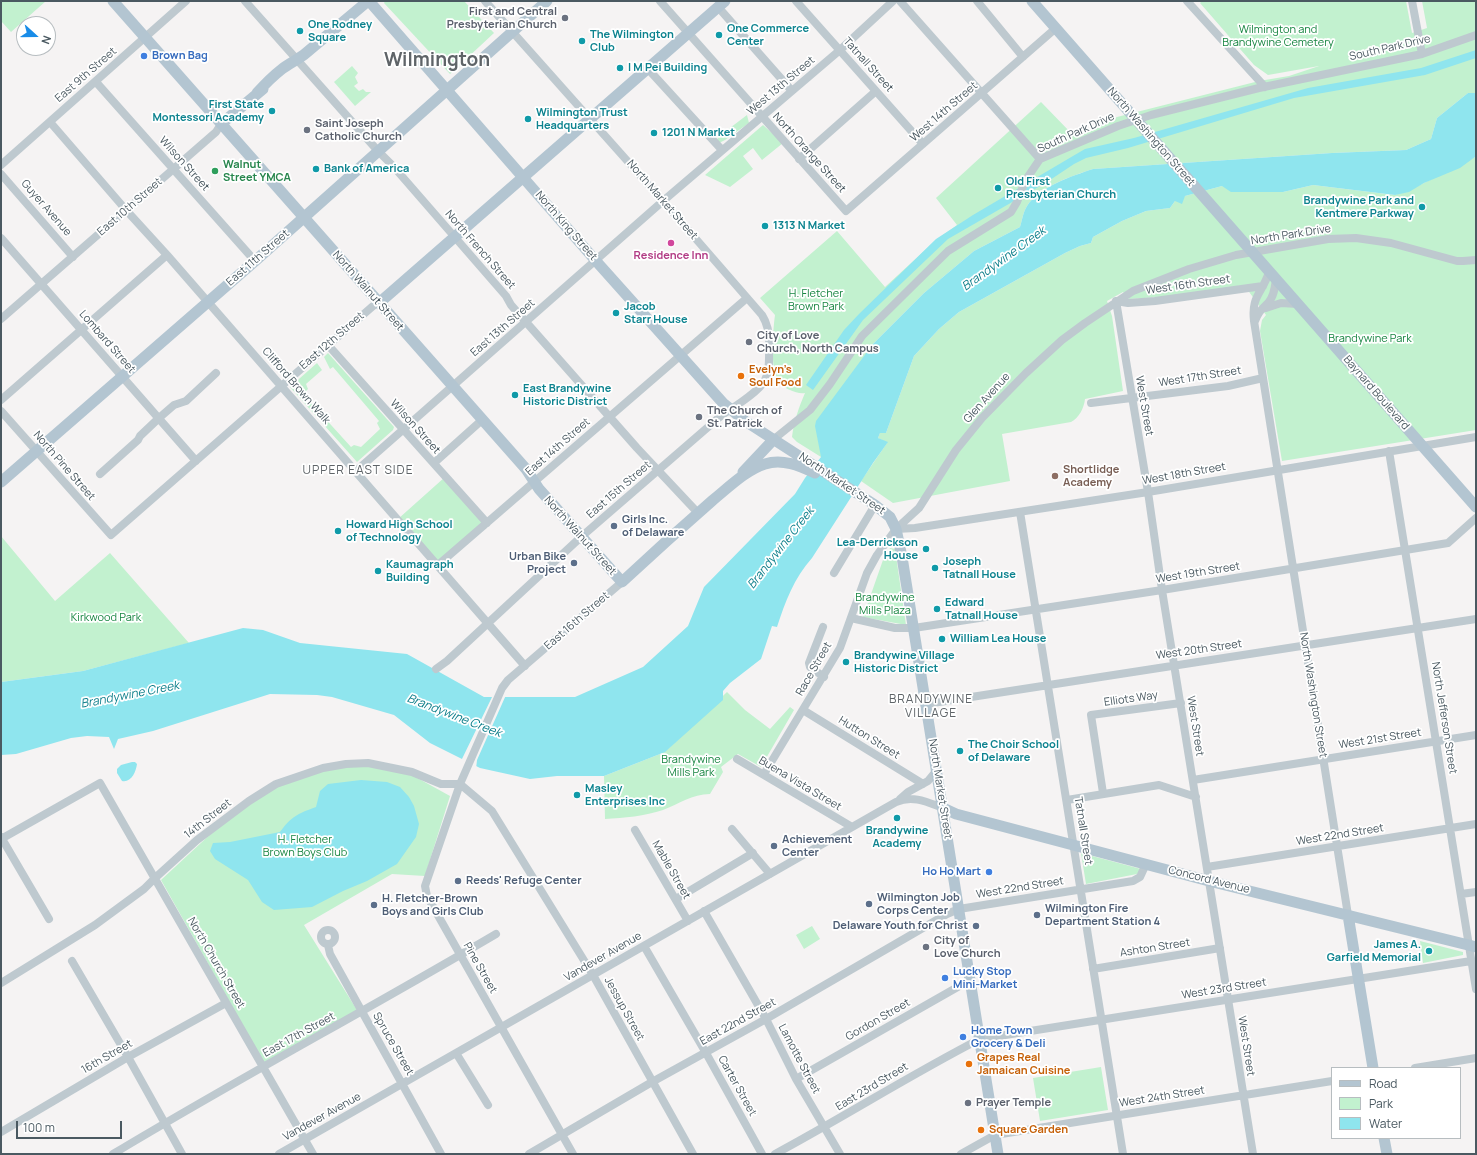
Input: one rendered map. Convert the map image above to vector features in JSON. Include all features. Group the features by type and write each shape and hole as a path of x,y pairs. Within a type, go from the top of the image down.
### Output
{"main road":[{"name":"North Walnut Street","path":"113,1 526,469 538,489 622,582"},
{"name":"East 10th Street","path":"221,124 257,93 288,71 297,60 368,1"},
{"name":"North King Street","path":"368,1 680,356 730,410 745,422 774,439"},
{"name":"East 11th Street","path":"1,482 304,218 547,1"},
{"name":"North Washington Street","path":"1032,1 1273,276"},
{"name":"East 12th Street","path":"379,303 722,4"},
{"name":"Baynard Boulevard","path":"1273,276 1476,507"},
{"name":"North Market Street","path":"774,439 804,463 875,505 890,517 896,529 914,628 998,1154"},
{"path":"729,487 774,439"},
{"name":"East 16th Street","path":"622,582 698,513 750,471 767,463 804,463"},
{"name":"Concord Avenue","path":"943,808 956,814 1209,881 1472,946"},
{"name":"North Washington Street","path":"1348,915 1373,1067"},
{"path":"1384,1139 1387,1154"}],"street":[{"name":"East 9th Street","path":"1,164 96,82 186,1"},
{"name":"North French Street","path":"244,1 378,151 394,166 506,296 526,322 698,513"},
{"name":"North Market Street","path":"485,1 591,119 762,315 768,327 768,372 763,384 744,401 730,410"},
{"name":"North Orange Street","path":"660,1 846,211"},
{"name":"Tatnall Street","path":"796,1 924,144"},
{"name":"West 13th Street","path":"663,201 840,50 893,1"},
{"path":"900,1 1040,159"},
{"path":"977,1 1023,57"},
{"path":"1187,1 1266,87"},
{"path":"1415,2 1422,54"},
{"path":"722,4 792,91"},
{"name":"West 14th Street","path":"846,211 1056,28"},
{"name":"South Park Drive","path":"774,439 810,410 870,326 948,251 1011,212 1017,202 1025,181 1040,159 1096,135 1151,115 1266,87 1422,54 1476,35"},
{"path":"648,69 722,150"},
{"name":"Wilson Street","path":"96,82 255,261"},
{"path":"799,159 876,92"},
{"name":"Clifford Brown Walk","path":"50,122 525,666"},
{"name":"East 10th Street","path":"1,319 216,132 221,124"},
{"name":"Guyer Avenue","path":"1,174 73,257"},
{"name":"East 13th Street","path":"356,471 663,201"},
{"name":"Lombard Street","path":"1,238 196,461"},
{"name":"North Park Drive","path":"1116,301 1151,283 1236,255 1328,239 1356,238 1378,240 1391,242 1457,261 1476,260"},
{"path":"1,400 167,255"},
{"path":"1254,321 1258,312 1270,300 1274,289 1273,276"},
{"name":"North Washington Street","path":"1273,276 1263,286 1255,301 1253,308 1254,321 1348,915"},
{"name":"West 16th Street","path":"1116,301 1128,303 1155,301 1263,286"},
{"name":"East 14th Street","path":"438,565 747,298"},
{"name":"West Street","path":"1116,301 1148,492 1162,590 1253,1154"},
{"name":"Glen Avenue","path":"896,529 918,508 956,450 982,418 1012,386 1062,340 1116,301"},
{"name":"East 12th Street","path":"111,535 373,306 379,303"},
{"path":"1258,312 1275,304 1298,304"},
{"name":"Wilson Street","path":"328,345 486,523"},
{"path":"100,474 138,440 140,436 159,418 174,405 186,400 216,373"},
{"name":"West 17th Street","path":"1091,403 1228,386 1263,378"},
{"name":"East 15th Street","path":"436,669 447,661 581,537 722,415 730,410"},
{"name":"North Pine Street","path":"1,411 111,535"},
{"path":"434,463 482,420"},
{"name":"West 18th Street","path":"896,529 915,528 1148,492 1476,437"},
{"name":"North Jefferson Street","path":"1389,451 1461,894 1472,946 1472,961 1476,989"},
{"path":"834,573 875,505"},
{"name":"Tatnall Street","path":"1020,512 1123,1154"},
{"name":"West 19th Street","path":"851,618 895,628 914,628 1162,590 1448,543 1476,518"},
{"name":"Race Street","path":"764,774 840,648 867,573 877,554 896,529"},
{"name":"East 16th Street","path":"460,784 502,688 508,680 622,582"},
{"name":"West 20th Street","path":"926,704 1174,664 1306,646 1476,619"},
{"path":"823,627 809,663 810,667 824,676"},
{"name":"Elliots Way","path":"1103,793 1091,715 1181,703"},
{"name":"Hutton Street","path":"803,710 923,784"},
{"name":"West 21st Street","path":"1193,780 1476,735"},
{"name":"Buena Vista Street","path":"737,759 852,827"},
{"name":"14th Street","path":"1,983 95,924 144,889 197,840 249,801 276,784 323,768 346,764 368,763 412,772 441,784 460,784"},
{"path":"896,802 908,792 931,779 937,770"},
{"name":"North Church Street","path":"1,838 100,783 313,1154"},
{"name":"Pine Street","path":"460,784 424,886 426,896 572,1154"},
{"name":"Jessup Street","path":"460,784 492,811 593,975 693,1154"},
{"path":"1066,800 1159,785 1196,797"},
{"name":"Vandever Avenue","path":"279,1154 896,802 903,799 912,798 943,808"},
{"name":"West 22nd Street","path":"1207,867 1476,824"},
{"path":"732,829 770,874"},
{"name":"Mable Street","path":"635,830 688,921"},
{"path":"1,838 49,919"},
{"path":"676,899 753,853"},
{"name":"West 22nd Street","path":"959,909 1133,881 1140,877 1146,864"},
{"path":"1461,894 1476,892"},
{"name":"East 22nd Street","path":"529,1154 652,1082 766,1019 935,921 959,909"},
{"name":"Lamotte Street","path":"704,911 766,1019 796,1079 840,1154"},
{"name":"East 17th Street","path":"113,1154 496,934"},
{"name":"Spruce Street","path":"328,945 330,954 361,1012 403,1084 441,1154"},
{"name":"Carter Street","path":"644,946 762,1154"},
{"name":"Ashton Street","path":"1093,969 1220,948"},
{"path":"72,961 182,1154"},
{"name":"West 23rd Street","path":"980,1039 1472,961"},
{"name":"Gordon Street","path":"796,1079 970,980"},
{"name":"16th Street","path":"1,1132 128,1057 226,1003"},
{"name":"East 23rd Street","path":"775,1154 825,1128 937,1061 980,1039"},
{"path":"456,1053 488,1105"},
{"path":"1421,1067 1476,1058"},
{"name":"West 24th Street","path":"995,1135 1331,1081"},
{"path":"961,1154 995,1135"}],"green space":[{"path":"1,1 46,1 29,16 16,16 16,28 11,32 1,21"},
{"path":"385,1 464,1 494,33 450,74 384,3"},
{"path":"1202,1 1406,1 1412,33 1427,28 1422,1 1476,1 1476,93 1468,93 1437,118 1431,139 1406,150 1332,153 1093,169 1048,187 1027,206 1020,227 974,251 924,293 873,344 821,457 797,442 792,437 797,414 805,393 798,393 781,385 775,375 773,339 775,315 760,298 837,231 885,287 935,241 957,225 936,198 1041,102 1073,135 1117,117 1259,81 1289,76 1319,66 1268,75 1254,65 1200,3"},
{"path":"352,66 358,73 355,77 358,83 354,86 359,91 363,89 366,92 371,92 355,106 334,82"},
{"path":"747,115 749,123 725,140 719,143 717,141 718,137"},
{"path":"763,125 783,143 762,160 753,148 743,156 753,169 730,187 705,175"},
{"name":"Brandywine Park","path":"1476,154 1476,430 1282,461 1260,331 1262,320 1266,315 1244,285 1176,296 1129,299 1123,292 1107,301 1112,316 1123,391 1085,399 1081,412 1071,422 1002,434 1010,481 893,503 861,481 887,443 878,438 880,433 886,433 914,356 939,329 959,312 1065,253 1091,243 1093,237 1122,221 1146,211 1170,208 1175,201 1185,196 1222,186 1283,192 1313,185 1395,195 1418,186 1475,157"},
{"path":"328,353 394,427 393,430 357,462 290,387 317,363 322,370 306,384 308,389 303,394 351,447 354,445 361,447 380,429 377,423 379,421 333,367 330,369 324,357"},
{"path":"445,477 487,523 438,565 398,519"},
{"name":"Kirkwood Park","path":"1,536 55,601 110,553 189,643 83,671 1,682"},
{"name":"Brandywine Mills Plaza","path":"890,548 895,549 906,625 863,617 883,560"},
{"name":"Brandywine Mills Park","path":"727,692 745,710 770,729 790,707 794,710 761,767 738,754 721,767 723,772 710,794 691,797 663,810 649,814 605,819 604,776 660,754 670,747"},
{"name":"H. Fletcher Brown Boys Club","path":"332,766 367,766 412,775 450,796 425,876 392,874 304,925 357,1010 264,1063 161,880 216,829 274,786"},
{"path":"1081,853 1141,869 1137,874 1086,884"},
{"path":"812,926 820,939 804,949 796,935"},
{"path":"1420,941 1463,952 1463,955 1423,963"},
{"path":"1101,1067 1108,1110 1040,1121 1033,1078"}],"water":[{"path":"1476,50 1476,58 1425,75 1294,98 1128,148 1086,158 1074,164 1047,182 948,239 863,320 813,390 806,385 844,330 936,239 973,215 1085,149 1134,138 1308,88 1421,68"},
{"name":"Brandywine Creek","path":"1468,93 1476,93 1475,157 1460,168 1424,183 1409,192 1395,195 1313,185 1283,192 1231,192 1222,186 1185,196 1182,204 1175,201 1170,208 1146,211 1122,221 1093,237 1091,243 1065,253 959,312 939,329 914,356 886,433 880,433 878,438 888,442 795,582 777,627 772,626 761,659 730,683 723,691 723,700 665,752 604,776 557,776 530,779 480,768 430,743 394,715 332,697 317,695 270,694 153,731 118,739 114,749 109,737 87,736 71,738 16,754 1,755 1,682 83,671 243,628 263,630 300,643 407,654 484,697 575,697 643,667 688,626 704,587 795,494 821,457 815,426 816,421 873,344 924,293 974,251 1020,227 1027,206 1039,193 1057,183 1093,169 1332,153 1406,150 1431,139 1437,118"},
{"path":"132,762 137,764 136,770 130,779 122,781 117,773 117,769 121,765"},
{"path":"361,780 387,782 400,787 409,797 414,806 419,824 416,837 397,864 367,881 343,891 312,907 274,910 262,902 248,880 215,859 210,851 213,843 230,842 280,832 295,816 316,807 320,791 328,784"}],"pier":[{"path":"493,695 506,695 477,760 476,769 461,761"}],"place":[{"name":"First and Central Presbyterian Church","path":"565,18"},
{"name":"One Rodney Square","path":"300,31"},
{"name":"One Commerce Center","path":"719,35"},
{"name":"The Wilmington Club","path":"582,41"},
{"name":"Brown Bag","path":"144,56"},
{"name":"I M Pei Building","path":"620,68"},
{"name":"First State Montessori Academy","path":"272,111"},
{"name":"Wilmington Trust Headquarters","path":"528,119"},
{"name":"Saint Joseph Catholic Church","path":"307,130"},
{"name":"1201 N Market","path":"654,133"},
{"name":"Bank of America","path":"316,169"},
{"name":"Walnut Street YMCA","path":"215,171"},
{"name":"Old First Presbyterian Church","path":"998,188"},
{"name":"Brandywine Park and Kentmere Parkway","path":"1422,207"},
{"name":"1313 N Market","path":"765,226"},
{"name":"Residence Inn","path":"671,243"},
{"name":"Jacob Starr House","path":"616,313"},
{"name":"City of Love Church, North Campus","path":"749,342"},
{"name":"Evelyn’s Soul Food","path":"741,376"},
{"name":"East Brandywine Historic District","path":"515,395"},
{"name":"The Church of St. Patrick","path":"699,417"},
{"name":"Shortlidge Academy","path":"1055,476"},
{"name":"Girls Inc. of Delaware","path":"614,526"},
{"name":"Howard High School of Technology","path":"338,531"},
{"name":"Lea-Derrickson House","path":"926,549"},
{"name":"Urban Bike Project","path":"574,563"},
{"name":"Joseph Tatnall House","path":"935,568"},
{"name":"Kaumagraph Building","path":"378,571"},
{"name":"Edward Tatnall House","path":"937,609"},
{"name":"William Lea House","path":"942,639"},
{"name":"Brandywine Village Historic District","path":"846,662"},
{"name":"The Choir School of Delaware","path":"960,751"},
{"name":"Masley Enterprises Inc","path":"577,795"},
{"name":"Brandywine Academy","path":"897,818"},
{"name":"Achievement Center","path":"774,846"},
{"name":"Ho Ho Mart","path":"989,872"},
{"name":"Reeds' Refuge Center","path":"458,881"},
{"name":"Wilmington Job Corps Center","path":"869,904"},
{"name":"H. Fletcher-Brown Boys and Girls Club","path":"374,905"},
{"name":"Wilmington Fire Department Station 4","path":"1037,915"},
{"name":"Delaware Youth for Christ","path":"976,926"},
{"name":"City of Love Church","path":"926,947"},
{"name":"James A. Garfield Memorial","path":"1429,951"},
{"name":"Lucky Stop Mini-Market","path":"945,978"},
{"name":"Home Town Grocery & Deli","path":"963,1037"},
{"name":"Grapes Real Jamaican Cuisine","path":"969,1064"},
{"name":"Prayer Temple","path":"968,1103"},
{"name":"Square Garden","path":"981,1130"}],"district":[{"name":"Wilmington","path":"437,61"},
{"name":"UPPER EAST SIDE","path":"358,471"},
{"name":"BRANDYWINE VILLAGE","path":"931,707"}],"park label":[{"name":"Wilmington and Brandywine Cemetery","path":"1278,36"},
{"name":"H. Fletcher Brown Park","path":"816,300"}]}
